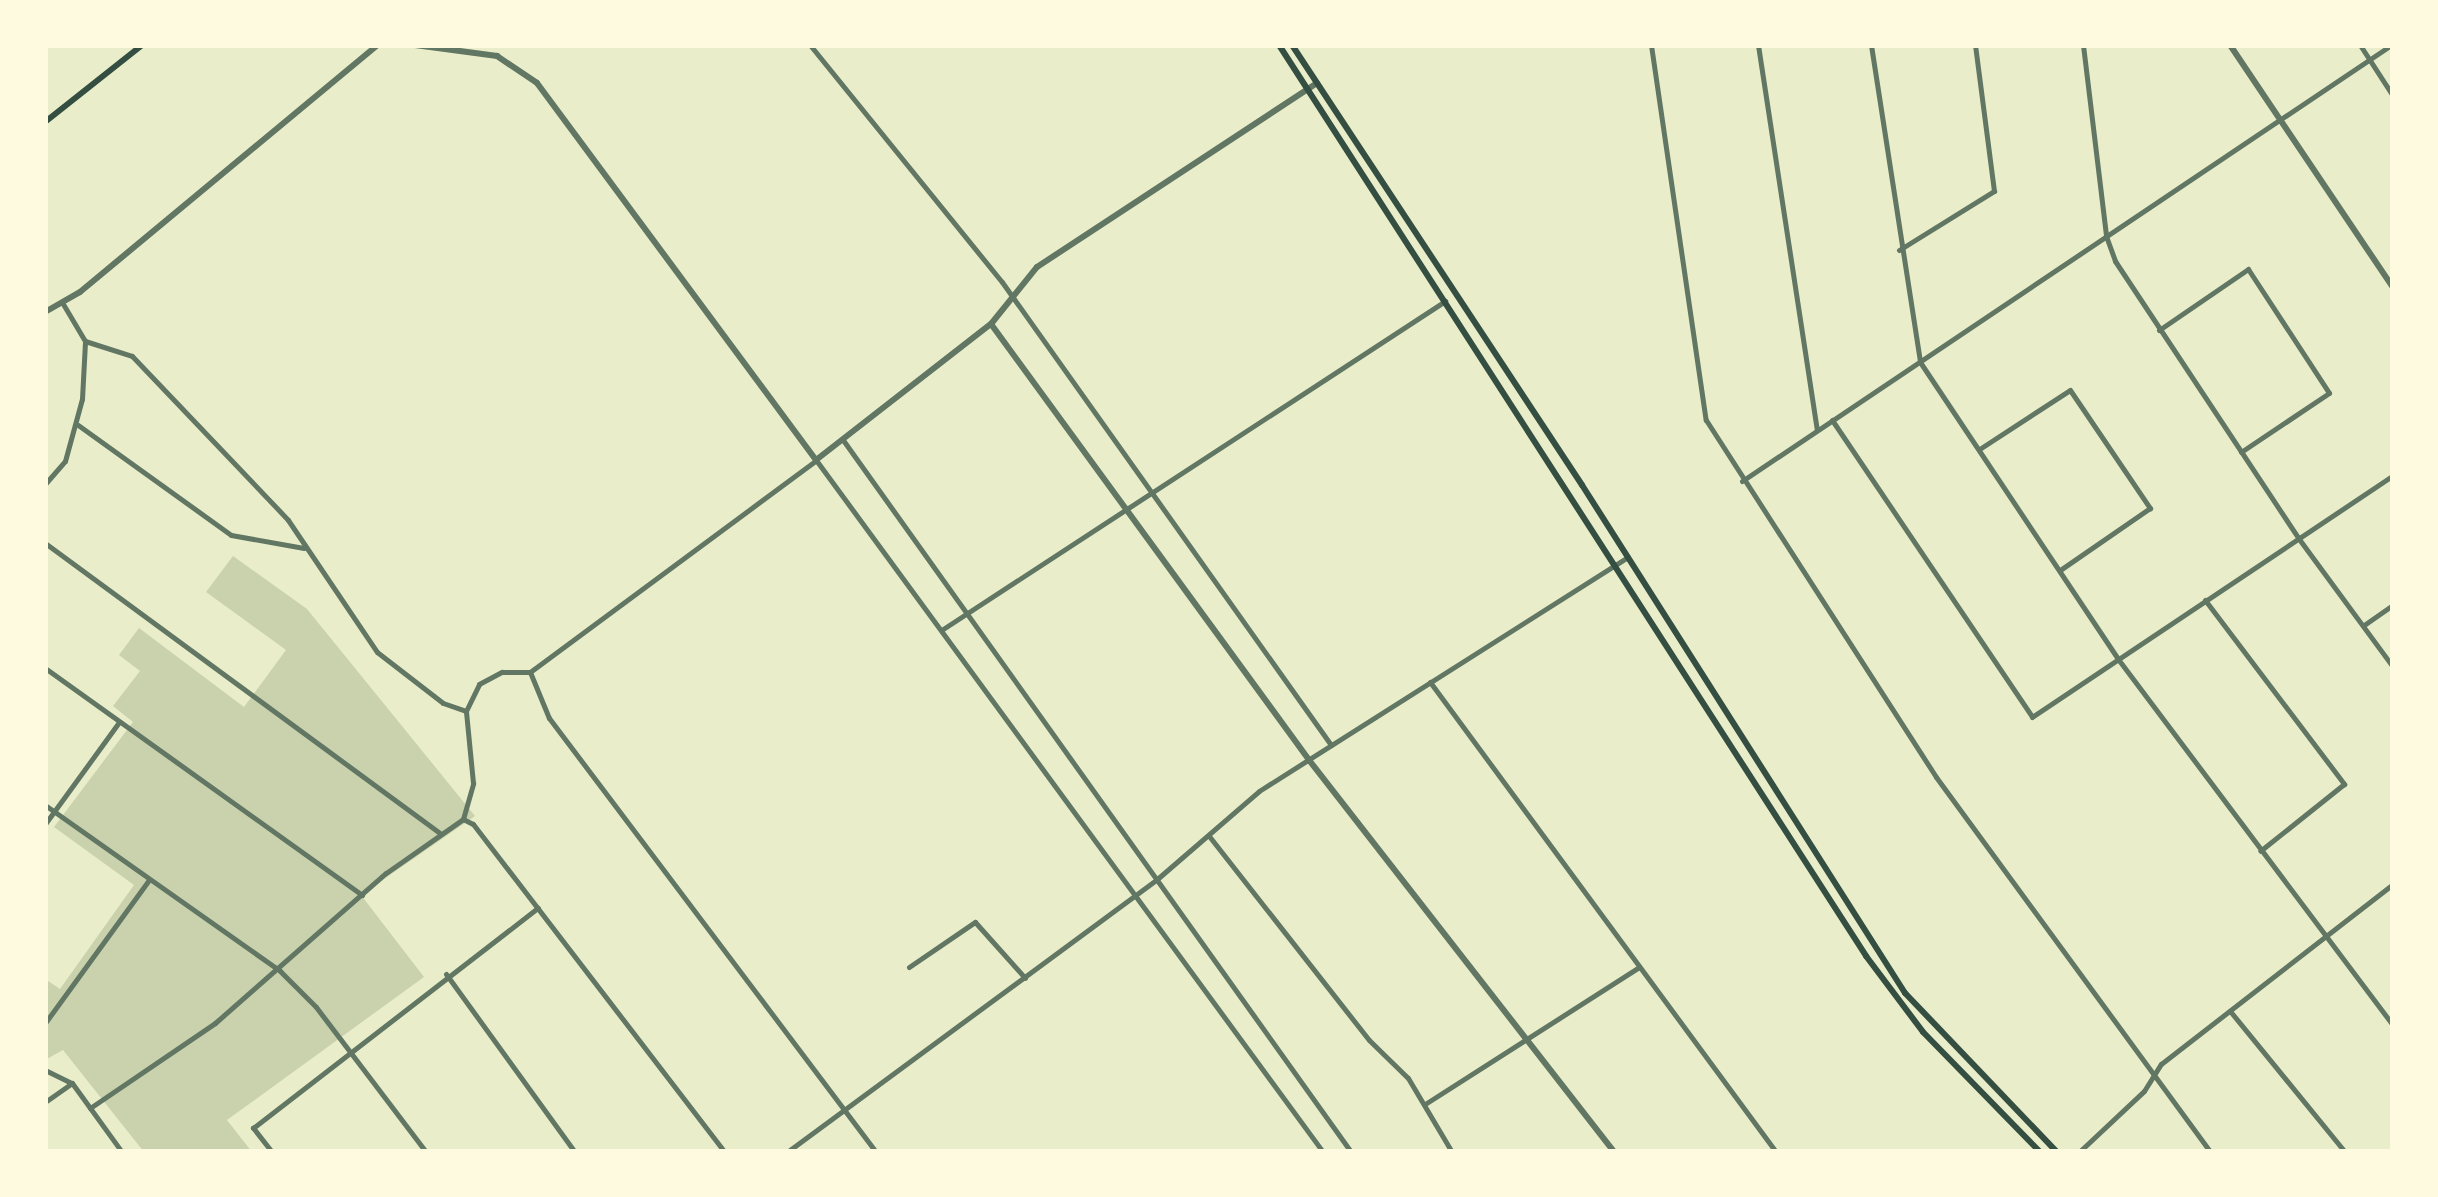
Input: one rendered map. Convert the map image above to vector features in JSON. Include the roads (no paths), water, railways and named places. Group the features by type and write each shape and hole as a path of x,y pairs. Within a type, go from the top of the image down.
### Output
{"main road":[{"path":"45,122 142,45"},
{"path":"1279,45 1904,1010 2040,1152"},
{"path":"1292,45 1628,558 1904,993 2056,1152"}],"street":[{"path":"45,312 64,304 376,45"},
{"path":"415,45 497,56 537,83 943,629 1323,1152"},
{"path":"810,45 990,266 1146,492 1331,746"},
{"path":"1651,45 1706,420 1936,777 2152,1078 2210,1152"},
{"path":"1758,45 1817,430"},
{"path":"1871,45 1899,250 1920,362 1981,448 2118,660 2392,1022"},
{"path":"1899,250 1994,191 1975,45"},
{"path":"2082,45 2106,236 2159,330 2298,539 2393,667"},
{"path":"2230,45 2393,288"},
{"path":"2360,45 2393,96"},
{"path":"1742,481 2391,45"},
{"path":"90,1108 280,970 362,895 439,832 463,819 473,782 466,712 491,676 530,672 843,440 991,324 1036,267 1317,82"},
{"path":"2159,330 2248,270 2330,393 2241,452"},
{"path":"943,629 1123,507 1445,300"},
{"path":"45,484 65,461 78,424 84,340 64,304"},
{"path":"991,324 1309,760 1614,1152"},
{"path":"84,340 132,356 288,520 378,652 443,703 466,712"},
{"path":"1981,448 2070,390 2150,508 2060,570"},
{"path":"1832,420 2032,717 2393,475"},
{"path":"78,424 232,535 307,549"},
{"path":"843,440 1352,1152"},
{"path":"45,543 439,832"},
{"path":"788,1152 1156,880 1209,836 1223,818 1628,558"},
{"path":"2205,600 2342,777 2340,791 2260,852"},
{"path":"2364,625 2393,605"},
{"path":"45,668 362,895"},
{"path":"530,672 549,718 876,1152"},
{"path":"1430,682 1776,1152"},
{"path":"45,824 119,722"},
{"path":"45,804 280,970 426,1152"},
{"path":"463,819 538,908 725,1152"},
{"path":"1209,836 1425,1104 1426,1118 1452,1152"},
{"path":"45,1023 150,879"},
{"path":"2079,1152 2161,1064 2393,884"},
{"path":"272,1152 254,1128 446,974 538,908"},
{"path":"909,967 974,922 1024,978"},
{"path":"1425,1104 1638,966"},
{"path":"446,974 574,1152"},
{"path":"2230,1011 2344,1152"},
{"path":"45,1070 72,1083 122,1152"},
{"path":"45,1102 72,1083"}]}
